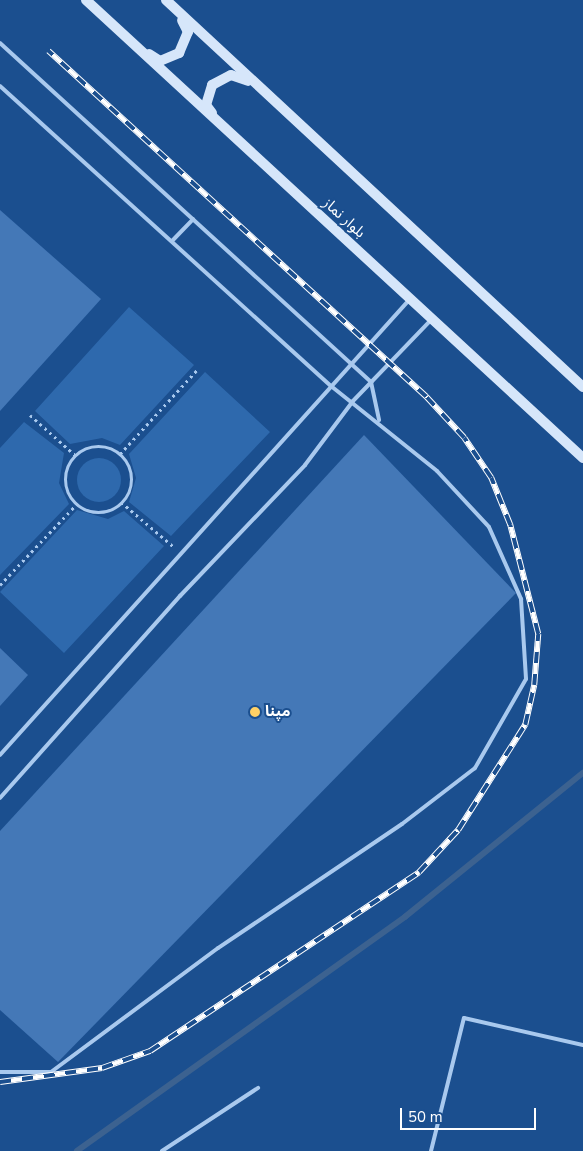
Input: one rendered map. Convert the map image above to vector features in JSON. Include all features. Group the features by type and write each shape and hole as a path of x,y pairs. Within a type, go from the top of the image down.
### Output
{"main road":[{"name":"بلوار نماز","path":"86,0 583,458"},
{"path":"166,0 251,82 583,387"},
{"path":"137,48 160,61 179,53 188,32 177,11"},
{"path":"218,123 206,105 212,85 231,75 251,82"}],"lane":[{"path":"0,43 372,382 379,420"},
{"path":"0,86 173,240 331,386 379,420 437,471 489,527 521,599 526,679 476,768 51,1072 0,1072"},
{"path":"173,240 193,218"},
{"path":"0,756 183,555 410,299"},
{"path":"0,798 180,596 305,466 353,401 432,319"},
{"path":"431,1151 464,1018 583,1045"},
{"path":"162,1151 258,1088"}],"path":[{"path":"120,454 198,368"},
{"path":"30,415 74,455"},
{"path":"94,446 120,454 131,477 121,502 97,512 77,504 65,474 74,455 94,446"},
{"path":"121,502 183,555"},
{"path":"0,585 77,504"}],"shaded area":[{"path":"129,307 194,365 120,445 102,438 70,444 35,411"},
{"path":"205,372 270,432 171,536 129,502 136,478 129,454"},
{"path":"24,422 64,453 59,483 69,504 0,575 0,448"},
{"path":"99,458 111,462 117,468 121,480 117,492 111,498 99,502 87,498 81,492 77,480 81,468 87,462"},
{"path":"77,510 108,519 124,511 164,546 64,653 0,592"}],"building":[{"path":"0,210 101,299 0,411"},
{"name":"مپنا","path":"364,435 516,593 58,1062 0,1010 0,831"},
{"path":"0,648 28,675 0,706"}],"waterway":[{"path":"77,1151 405,917 583,773"}],"railway":[{"path":"0,1082 102,1068 150,1051 419,872 458,830 525,725 534,685 538,634 510,525 491,478 464,438 426,397 48,51"}],"place":[{"name":"مپنا","path":"255,712"}]}
